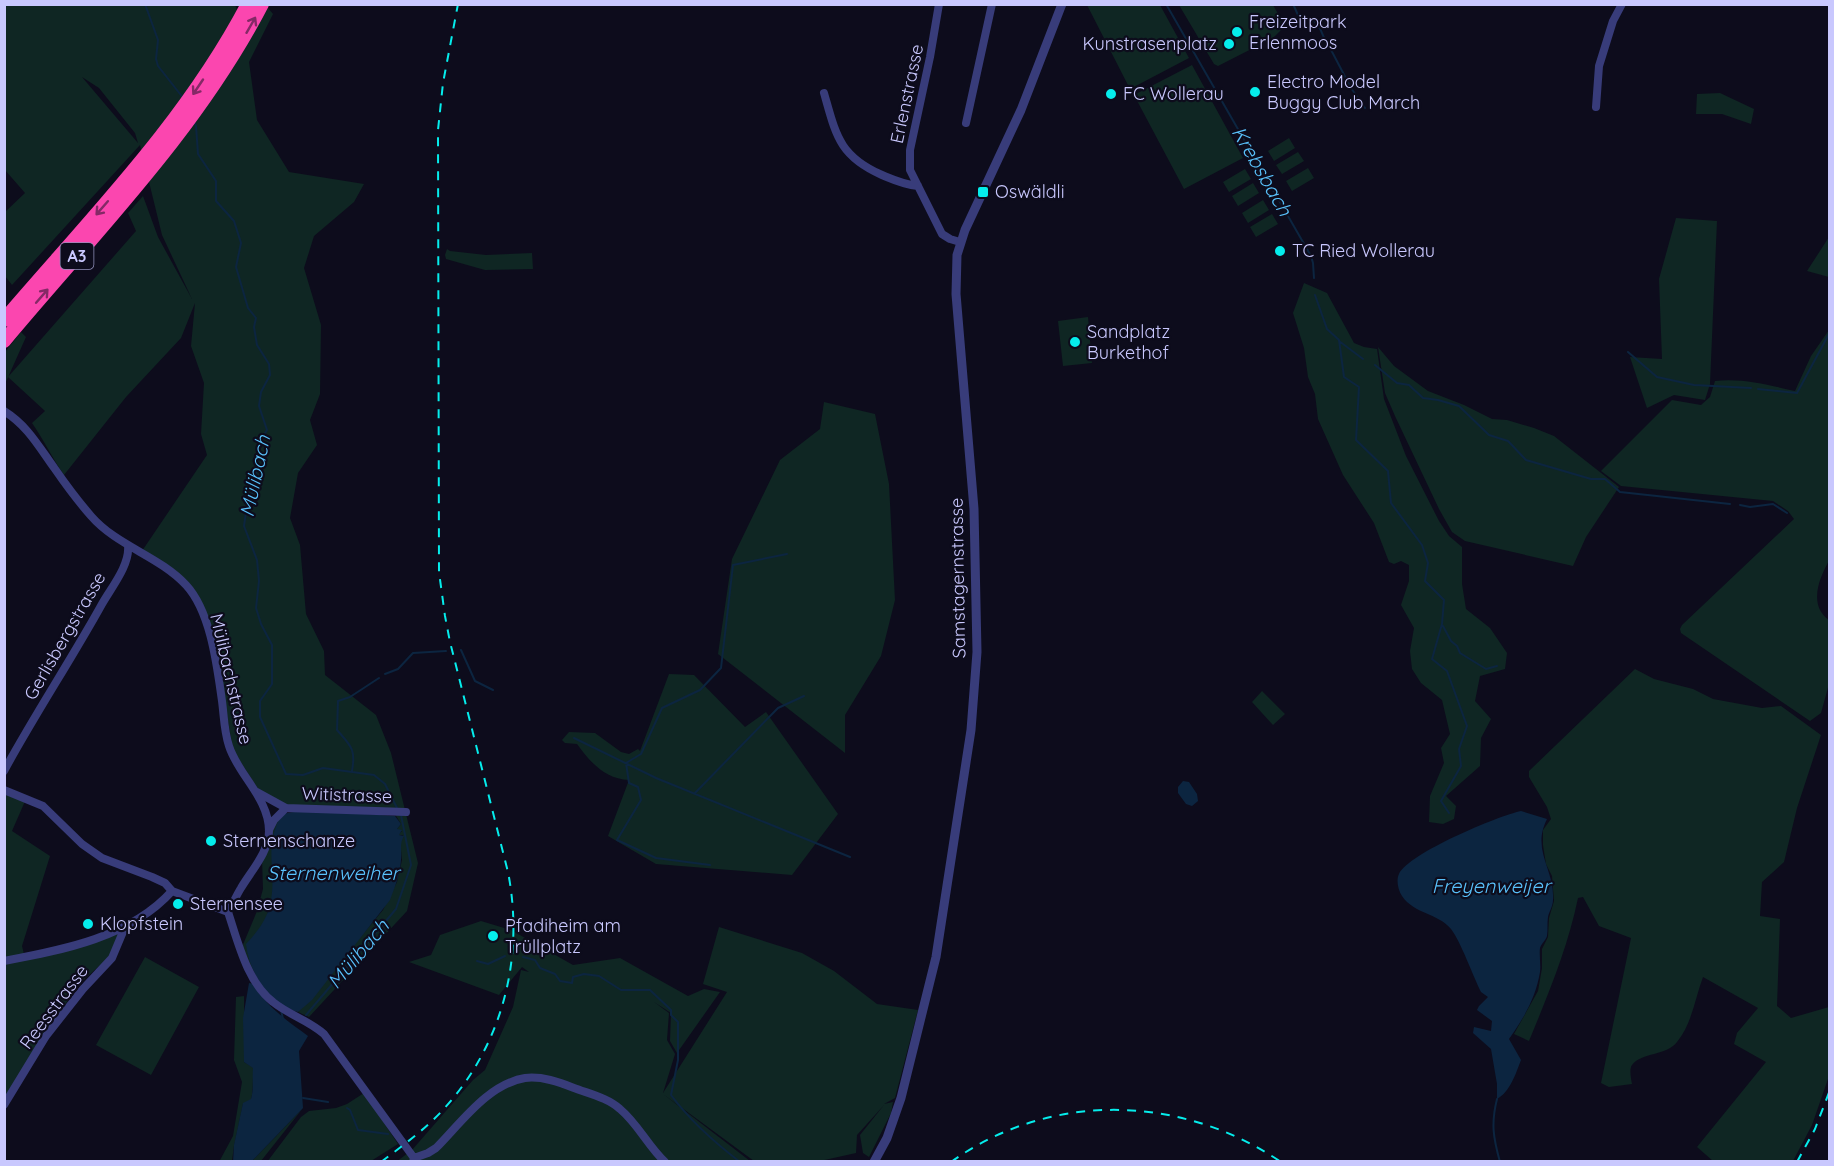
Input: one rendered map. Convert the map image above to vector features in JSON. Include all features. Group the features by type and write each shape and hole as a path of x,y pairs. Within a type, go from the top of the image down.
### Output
{"highway":[{"name":"A3","path":"4,320 195,112 234,41 248,4"},
{"name":"A3","path":"234,41 262,4"},
{"name":"A3","path":"4,340 145,167"}],"street":[{"name":"Erlenstrasse","path":"939,4 930,57 909,150 910,170 942,234 960,242"},
{"path":"966,123 992,4"},
{"name":"Samstagernstrasse","path":"874,1161 887,1138 901,1098 936,957 971,730 976,652 975,544 972,466 955,276 957,255 960,242 1021,110 1062,4"},
{"path":"1596,106 1599,66 1622,4"},
{"path":"824,93 833,127 853,159 871,170 906,185 918,186"},
{"name":"Mülibachstrasse","path":"4,411 19,422 36,440 56,471 91,516 106,531 163,566 186,585 194,597 205,619 215,658 229,747 255,791 269,831"},
{"name":"Gerlisbergstrasse","path":"4,771 82,641 126,558 128,546"},
{"path":"4,790 43,806 82,844 102,858 165,883 172,891 228,912 252,976 260,990 283,1009 310,1022 324,1034 414,1160 436,1148 497,1089 526,1078 557,1082 608,1101 625,1113 665,1161"},
{"name":"Witistrasse","path":"255,791 286,808 406,812"},
{"name":"Witistrasse","path":"269,831 274,820 286,808"},
{"path":"228,912 259,860 269,831"},
{"path":"4,961 38,955 106,935 125,927 163,902 172,891"},
{"name":"Reesstrasse","path":"4,1105 46,1036 112,958 125,927"}],"green space":[{"path":"235,4 246,43 268,8 273,14 249,62 257,120 289,172 364,184 354,202 314,236 304,268 321,325 320,394 310,420 317,445 298,473 290,518 300,545 306,614 324,651 325,675 376,715 391,753 418,863 407,911 309,1017 298,1012 383,910 397,882 402,860 400,841 403,835 398,835 402,831 396,830 401,824 393,811 288,806 260,792 233,750 217,657 209,625 184,580 142,551 207,455 201,434 204,383 191,346 195,303 181,338 126,397 64,475 32,423 45,411 8,377 136,231 128,213 143,196 158,237 192,299 162,235 140,145 12,285 5,276 5,212 25,193 5,170 5,5","holes":["82,77 99,88 135,133 138,143"]},
{"path":"1087,5 1160,5 1189,58 1130,89"},
{"name":"Kunstrasenplatz","path":"1179,5 1273,5 1285,26 1273,38 1218,66 1214,64"},
{"path":"1192,65 1243,158 1184,189 1134,95"},
{"path":"1720,93 1754,109 1751,124 1722,114 1696,114 1697,94"},
{"path":"1289,138 1295,148 1274,161 1268,151"},
{"path":"1298,152 1304,161 1282,174 1276,165"},
{"path":"1308,168 1314,178 1292,191 1286,181"},
{"path":"1245,169 1251,179 1229,192 1223,182"},
{"path":"1253,183 1259,193 1238,206 1232,196"},
{"path":"1263,200 1269,210 1248,223 1242,213"},
{"path":"1272,214 1278,224 1256,237 1250,227"},
{"path":"1676,218 1717,221 1710,384 1705,400 1674,395 1647,408 1630,357 1662,359 1659,279"},
{"path":"1829,237 1829,277 1807,271"},
{"path":"447,249 486,255 532,253 533,269 485,270 446,259"},
{"path":"1304,283 1327,293 1354,343 1377,349 1384,399 1406,456 1439,521 1449,536 1462,547 1462,584 1466,609 1490,628 1507,653 1505,669 1480,676 1475,701 1491,719 1481,738 1480,766 1446,796 1456,806 1454,819 1443,824 1429,822 1430,796 1444,763 1441,748 1450,734 1442,700 1421,683 1412,669 1410,651 1414,628 1401,605 1409,581 1409,565 1401,561 1394,564 1389,562 1374,523 1343,475 1318,419 1315,394 1308,377 1304,348 1293,313"},
{"name":"Sandplatz Burkethof","path":"1088,317 1092,363 1063,366 1058,321"},
{"path":"1829,330 1830,559 1819,583 1817,599 1823,614 1829,620 1829,684 1821,713 1810,721 1681,633 1680,629 1794,519 1788,511 1773,501 1621,486 1601,471 1672,400 1701,405 1710,397 1715,381 1745,381 1795,391 1811,356"},
{"path":"21,332 26,337 5,384 5,352"},
{"path":"1378,347 1394,366 1428,391 1492,419 1507,420 1554,436 1619,487 1586,537 1573,566 1465,541 1452,532 1385,393"},
{"path":"824,402 875,414 889,484 895,600 881,656 845,715 845,753 718,654 732,559 780,460 820,429"},
{"path":"1635,669 1654,679 1693,689 1713,699 1762,708 1781,706 1821,735 1797,808 1784,862 1762,882 1760,916 1780,919 1777,1006 1791,1018 1829,1007 1829,1076 1812,1125 1793,1161 1713,1161 1697,1147 1766,1062 1734,1044 1737,1033 1758,1008 1703,977 1690,1019 1677,1042 1667,1050 1636,1061 1632,1065 1630,1074 1632,1084 1609,1087 1601,1083 1631,938 1599,926 1583,897 1578,898 1563,953 1529,1041 1514,1034 1538,991 1542,968 1542,949 1548,937 1549,918 1554,901 1552,876 1546,864 1543,845 1543,830 1551,819 1547,807 1529,777 1529,771"},
{"path":"669,674 694,675 745,727 766,712 838,814 792,875 656,864 608,836 629,780 605,773 587,757 577,744 565,743 562,740 569,732 595,733 621,752 629,754 638,749 640,751"},
{"path":"1262,691 1285,714 1273,725 1252,702"},
{"path":"5,790 26,799 12,831 50,856 22,946 25,958 120,932 109,957 77,986 5,1099"},
{"path":"282,813 272,898 265,922 248,948 255,979 242,947 257,911 263,889 262,859 275,822"},
{"path":"481,921 511,930 573,965 620,958 688,996 704,989 720,992 677,1053 670,1041 671,1013 654,1002 669,1013 667,1040 675,1054 663,1093 727,992 703,984 719,927 802,953 834,971 877,1004 918,1010 895,1098 884,1104 893,1102 891,1113 869,1157 863,1153 860,1135 884,1105 857,1135 856,1153 820,1161 754,1161 663,1094 750,1161 396,1162 412,1150 473,1080 485,1070 513,1007 521,970 529,972 522,967 499,995 409,962 431,955 440,935"},
{"path":"145,957 199,987 151,1075 96,1045"},
{"path":"244,996 244,1062 254,1068 252,1096 251,1100 243,1104 232,1161 219,1162 233,1136 242,1082 234,1060 236,997"},
{"path":"364,1093 398,1144 371,1161 267,1162 301,1117 309,1111 336,1108"},
{"path":"303,1108 261,1161 252,1161"}],"water":[{"path":"1183,781 1189,782 1197,794 1198,801 1192,806 1186,804 1178,793 1178,787"},
{"name":"Sternenweiher","path":"305,810 395,816 401,824 397,829 402,830 399,835 404,836 401,845 400,870 390,900 312,1000 298,1012 278,1002 262,986 251,966 246,944 261,926 270,905 272,849 276,826 282,814"},
{"name":"Freyenweijer","path":"1521,811 1547,819 1541,841 1553,889 1553,902 1548,917 1547,936 1540,948 1540,972 1536,990 1509,1039 1521,1060 1509,1087 1497,1099 1491,1049 1473,1033 1474,1027 1491,1031 1492,1021 1477,1010 1488,997 1481,992 1463,950 1451,929 1440,920 1407,902 1399,891 1398,879 1406,865 1436,846 1455,836"},
{"path":"249,983 254,984 278,1013 308,1036 299,1051 303,1108 252,1161 233,1162 234,1145 243,1103 251,1099 252,1091 253,1068 244,1062 243,1018"}],"waterway":[{"name":"Mülibach","path":"145,4 158,40 156,59 158,66 184,99"},
{"name":"Krebsbach","path":"1166,4 1311,256 1314,278"},
{"path":"1293,4 1298,15 1301,16"},
{"path":"1314,21 1351,88 1365,108"},
{"name":"Mülibach","path":"194,121 198,154 216,181 216,201 234,221 241,243 236,267 248,308 256,318 254,327 257,345 269,364 270,375 261,392 259,406 267,430 260,441 255,484 244,526 257,560 259,581 256,608 272,645 272,684 260,701 260,717 286,774 303,775 323,768 374,775 385,784 398,810"},
{"name":"Krebsbach","path":"1315,295 1327,329 1339,340 1344,377 1359,387 1356,440 1388,471 1391,503 1422,545 1428,563 1425,581 1444,600 1442,624 1432,659 1447,671 1467,726 1459,749 1461,766 1441,801 1449,813"},
{"path":"1758,389 1797,393 1830,332"},
{"path":"1339,341 1363,359"},
{"path":"1628,352 1657,377 1694,385 1751,388"},
{"path":"1375,365 1397,383 1409,385 1423,398 1459,406 1489,435 1508,441 1526,460 1591,479 1605,479 1620,492 1730,504"},
{"path":"1740,505 1750,507 1773,504 1787,513"},
{"path":"710,865 656,858 617,840 641,800 638,787 629,783 626,763 641,754 662,708 700,690 721,668 733,565 787,554"},
{"path":"1443,626 1460,653 1486,669 1497,666"},
{"path":"461,650 475,681 493,690"},
{"path":"385,674 398,669 413,653 446,651"},
{"path":"352,771 353,753 337,730 338,701 350,697 379,678"},
{"path":"695,793 778,708 804,696"},
{"path":"574,738 656,778 850,857"},
{"name":"Mülibach","path":"306,1015 396,909 411,865 401,815"},
{"path":"477,961 488,964 505,956"},
{"path":"523,957 535,960 540,968 555,974 560,981 572,983 573,977 584,974 599,976 621,990 650,990 671,1010 671,1015 678,1022 678,1060 671,1095 703,1131 740,1162"},
{"name":"Mülibach","path":"281,1010 283,1019"},
{"path":"303,1098 328,1102"},
{"name":"Krebsbach","path":"1497,1099 1494,1130 1500,1162"},
{"path":"347,1108 358,1130 388,1134"}],"railway":[{"path":"381,1162 420,1132 441,1112 462,1087 480,1059 504,1000 513,937 513,905 508,872 450,642 439,572 438,130 443,83 458,4"},
{"path":"1797,1162 1815,1129 1830,1090"},
{"path":"951,1162 990,1139 1030,1122 1073,1113 1116,1110 1159,1113 1201,1123 1242,1140 1281,1162"}],"place":[{"name":"Freizeitpark Erlenmoos","path":"1237,32"},
{"name":"Kunstrasenplatz","path":"1229,44"},
{"name":"Electro Model Buggy Club March","path":"1255,92"},
{"name":"FC Wollerau","path":"1111,94"},
{"name":"Oswäldli","path":"983,192"},
{"name":"TC Ried Wollerau","path":"1280,251"},
{"name":"Sandplatz Burkethof","path":"1075,342"},
{"name":"Sternenschanze","path":"211,841"},
{"name":"Sternensee","path":"178,904"},
{"name":"Klopfstein","path":"88,924"},
{"name":"Pfadiheim am Trüllplatz","path":"493,936"}]}
